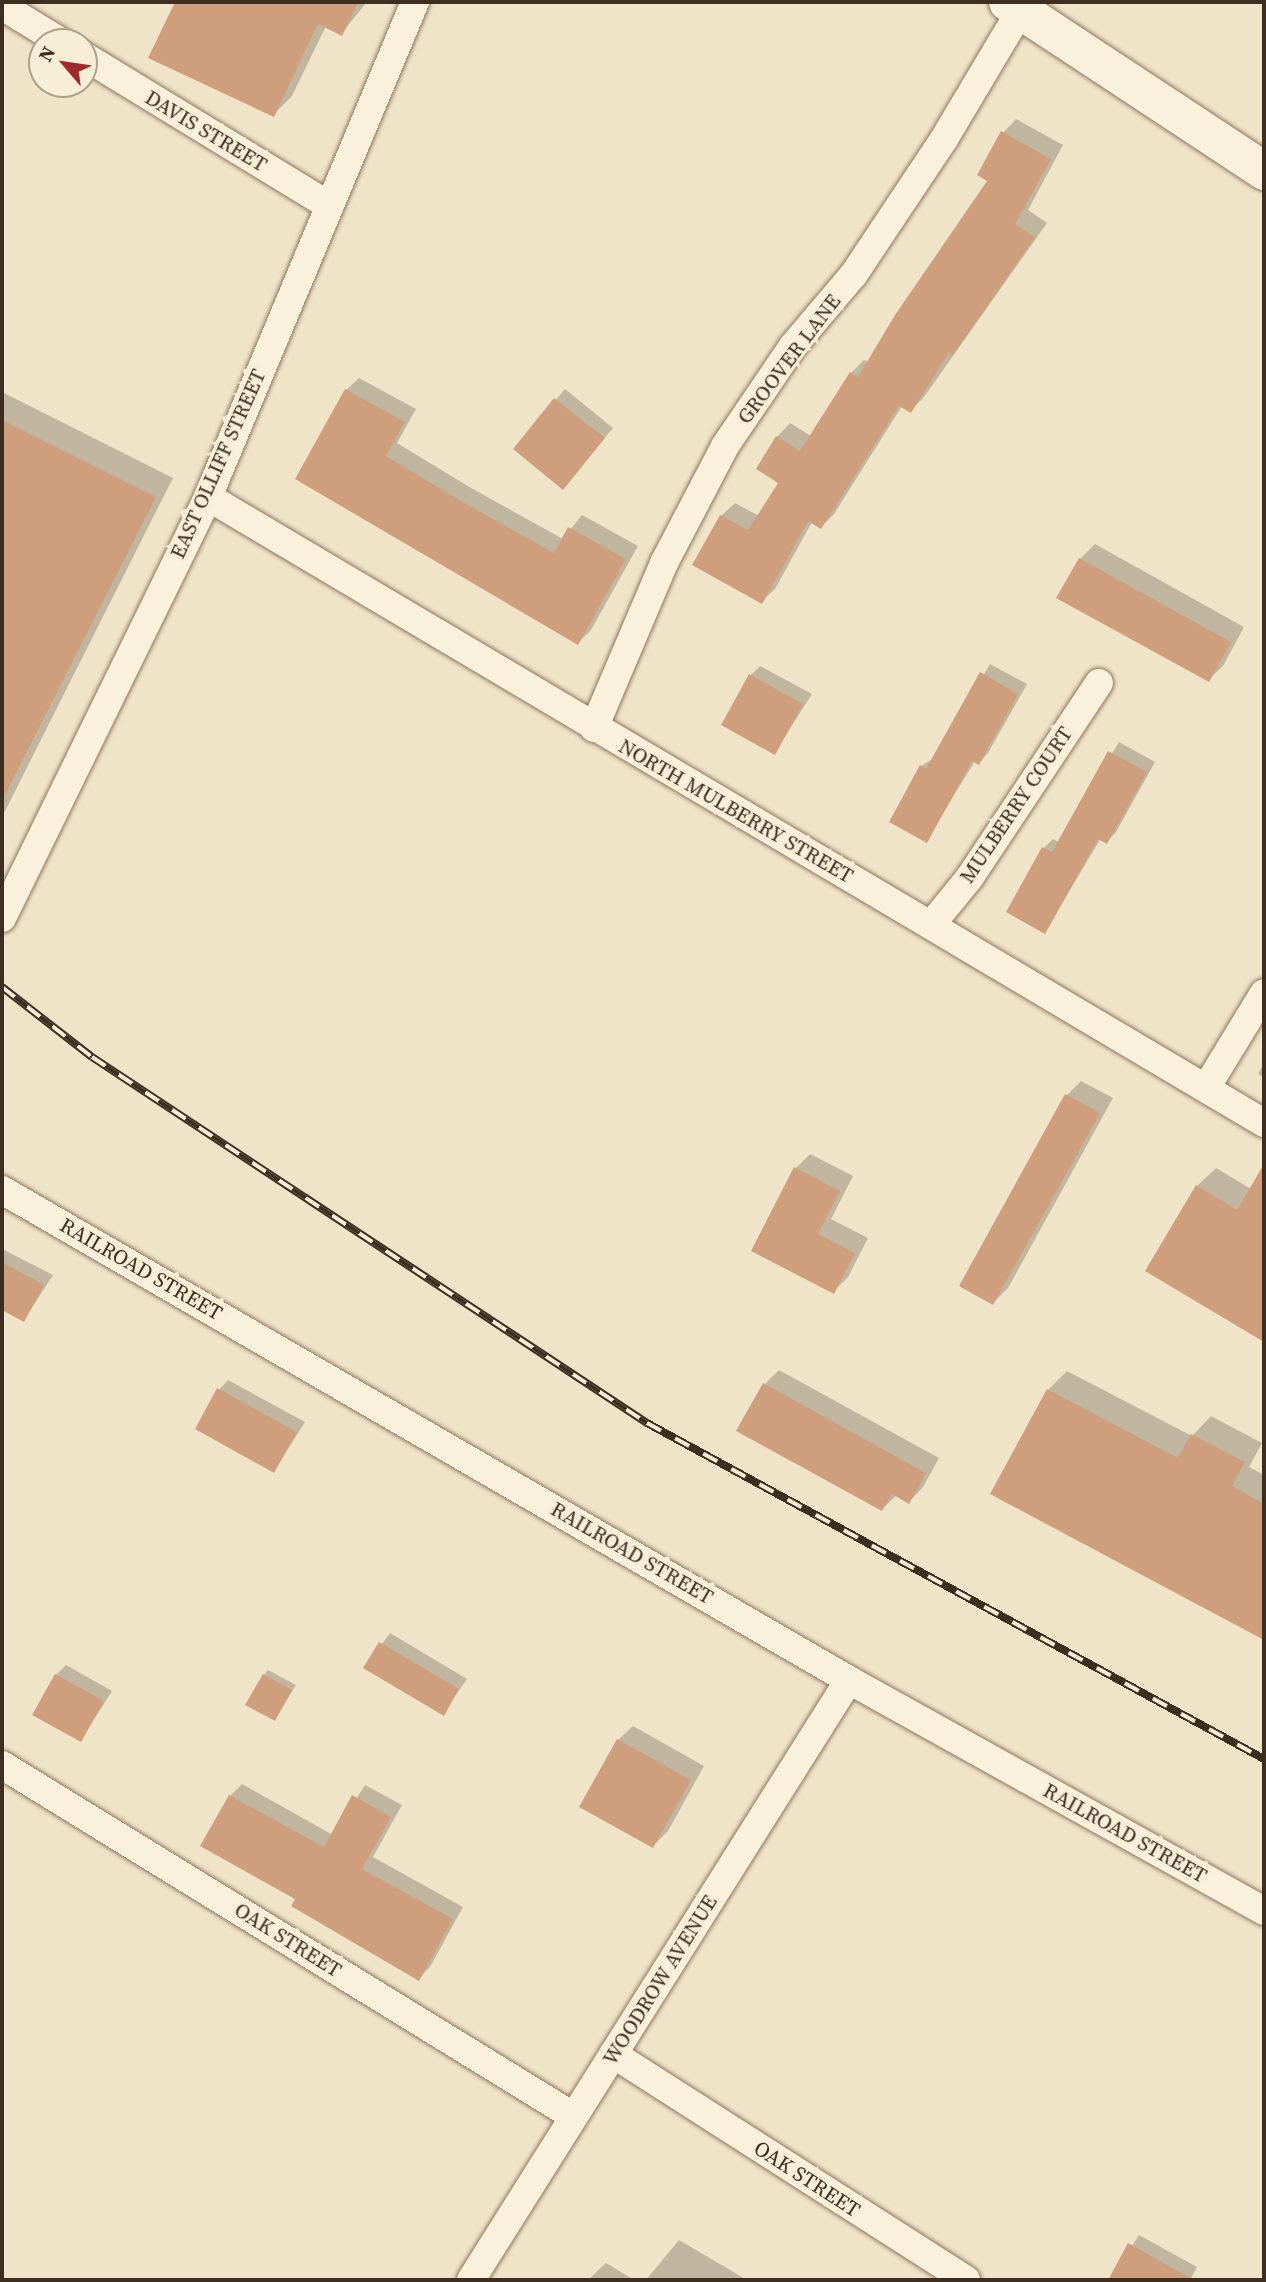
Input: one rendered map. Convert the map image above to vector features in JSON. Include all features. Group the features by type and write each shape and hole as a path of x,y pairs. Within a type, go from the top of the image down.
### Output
{"street":[{"name":"EAST OLLIFF STREET","path":"2,918 208,497 415,2"},
{"path":"2,6 38,28"},
{"path":"1014,6 1264,170"},
{"name":"GROOVER LANE","path":"594,728 665,561 724,446 793,346 854,274 944,139 1014,6"},
{"name":"DAVIS STREET","path":"98,65 328,205"},
{"name":"NORTH MULBERRY STREET","path":"208,497 1264,1124"},
{"name":"MULBERRY COURT","path":"930,925 970,877 1098,683"},
{"path":"1206,1088 1264,993"},
{"name":"RAILROAD STREET","path":"2,1190 849,1680 1264,1911"},
{"name":"WOODROW AVENUE","path":"471,2280 849,1680"},
{"name":"OAK STREET","path":"2,1765 573,2116"},
{"name":"OAK STREET","path":"613,2054 966,2280"}],"building":[{"path":"175,2 358,2 342,36 318,24 274,117 148,58"},
{"path":"1001,131 1051,159 1015,224 1035,237 953,355 949,352 911,413 899,406 821,529 808,521 762,604 692,565 720,515 748,530 778,483 756,469 776,436 800,451 850,372 858,377 895,315 987,181 977,175"},
{"path":"345,389 405,422 386,456 554,553 568,527 626,559 578,645 295,479"},
{"path":"554,398 605,438 563,490 513,449"},
{"path":"2,420 156,497 2,801"},
{"path":"1079,558 1231,642 1209,682 1056,598"},
{"path":"980,672 1018,694 979,765 972,761 927,843 889,822 920,765 926,769"},
{"path":"749,674 803,704 775,755 721,725"},
{"path":"1108,751 1147,772 1107,844 1098,839 1045,934 1006,912 1042,847 1052,852"},
{"path":"1065,1094 1100,1113 993,1305 959,1286"},
{"path":"1264,1164 1264,1342 1145,1271 1196,1185 1237,1210"},
{"path":"794,1167 840,1191 818,1234 855,1253 834,1294 751,1251"},
{"path":"2,1262 44,1285 24,1322 2,1310"},
{"path":"763,1383 926,1473 909,1504 892,1494 882,1511 736,1431"},
{"path":"217,1388 297,1432 274,1473 195,1429"},
{"path":"1047,1389 1178,1458 1191,1434 1245,1462 1232,1486 1264,1504 1264,1640 990,1494"},
{"path":"379,1642 459,1689 444,1716 363,1668"},
{"path":"55,1674 104,1701 81,1742 32,1715"},
{"path":"263,1674 292,1690 275,1721 245,1705"},
{"path":"617,1739 691,1780 653,1848 579,1807"},
{"path":"229,1795 324,1847 352,1795 391,1817 362,1869 453,1919 419,1981 291,1906 295,1899 200,1846"},
{"path":"1128,2243 1194,2280 1108,2280"}],"railway":[{"path":"2,987 92,1057 647,1423 1264,1759"}]}
